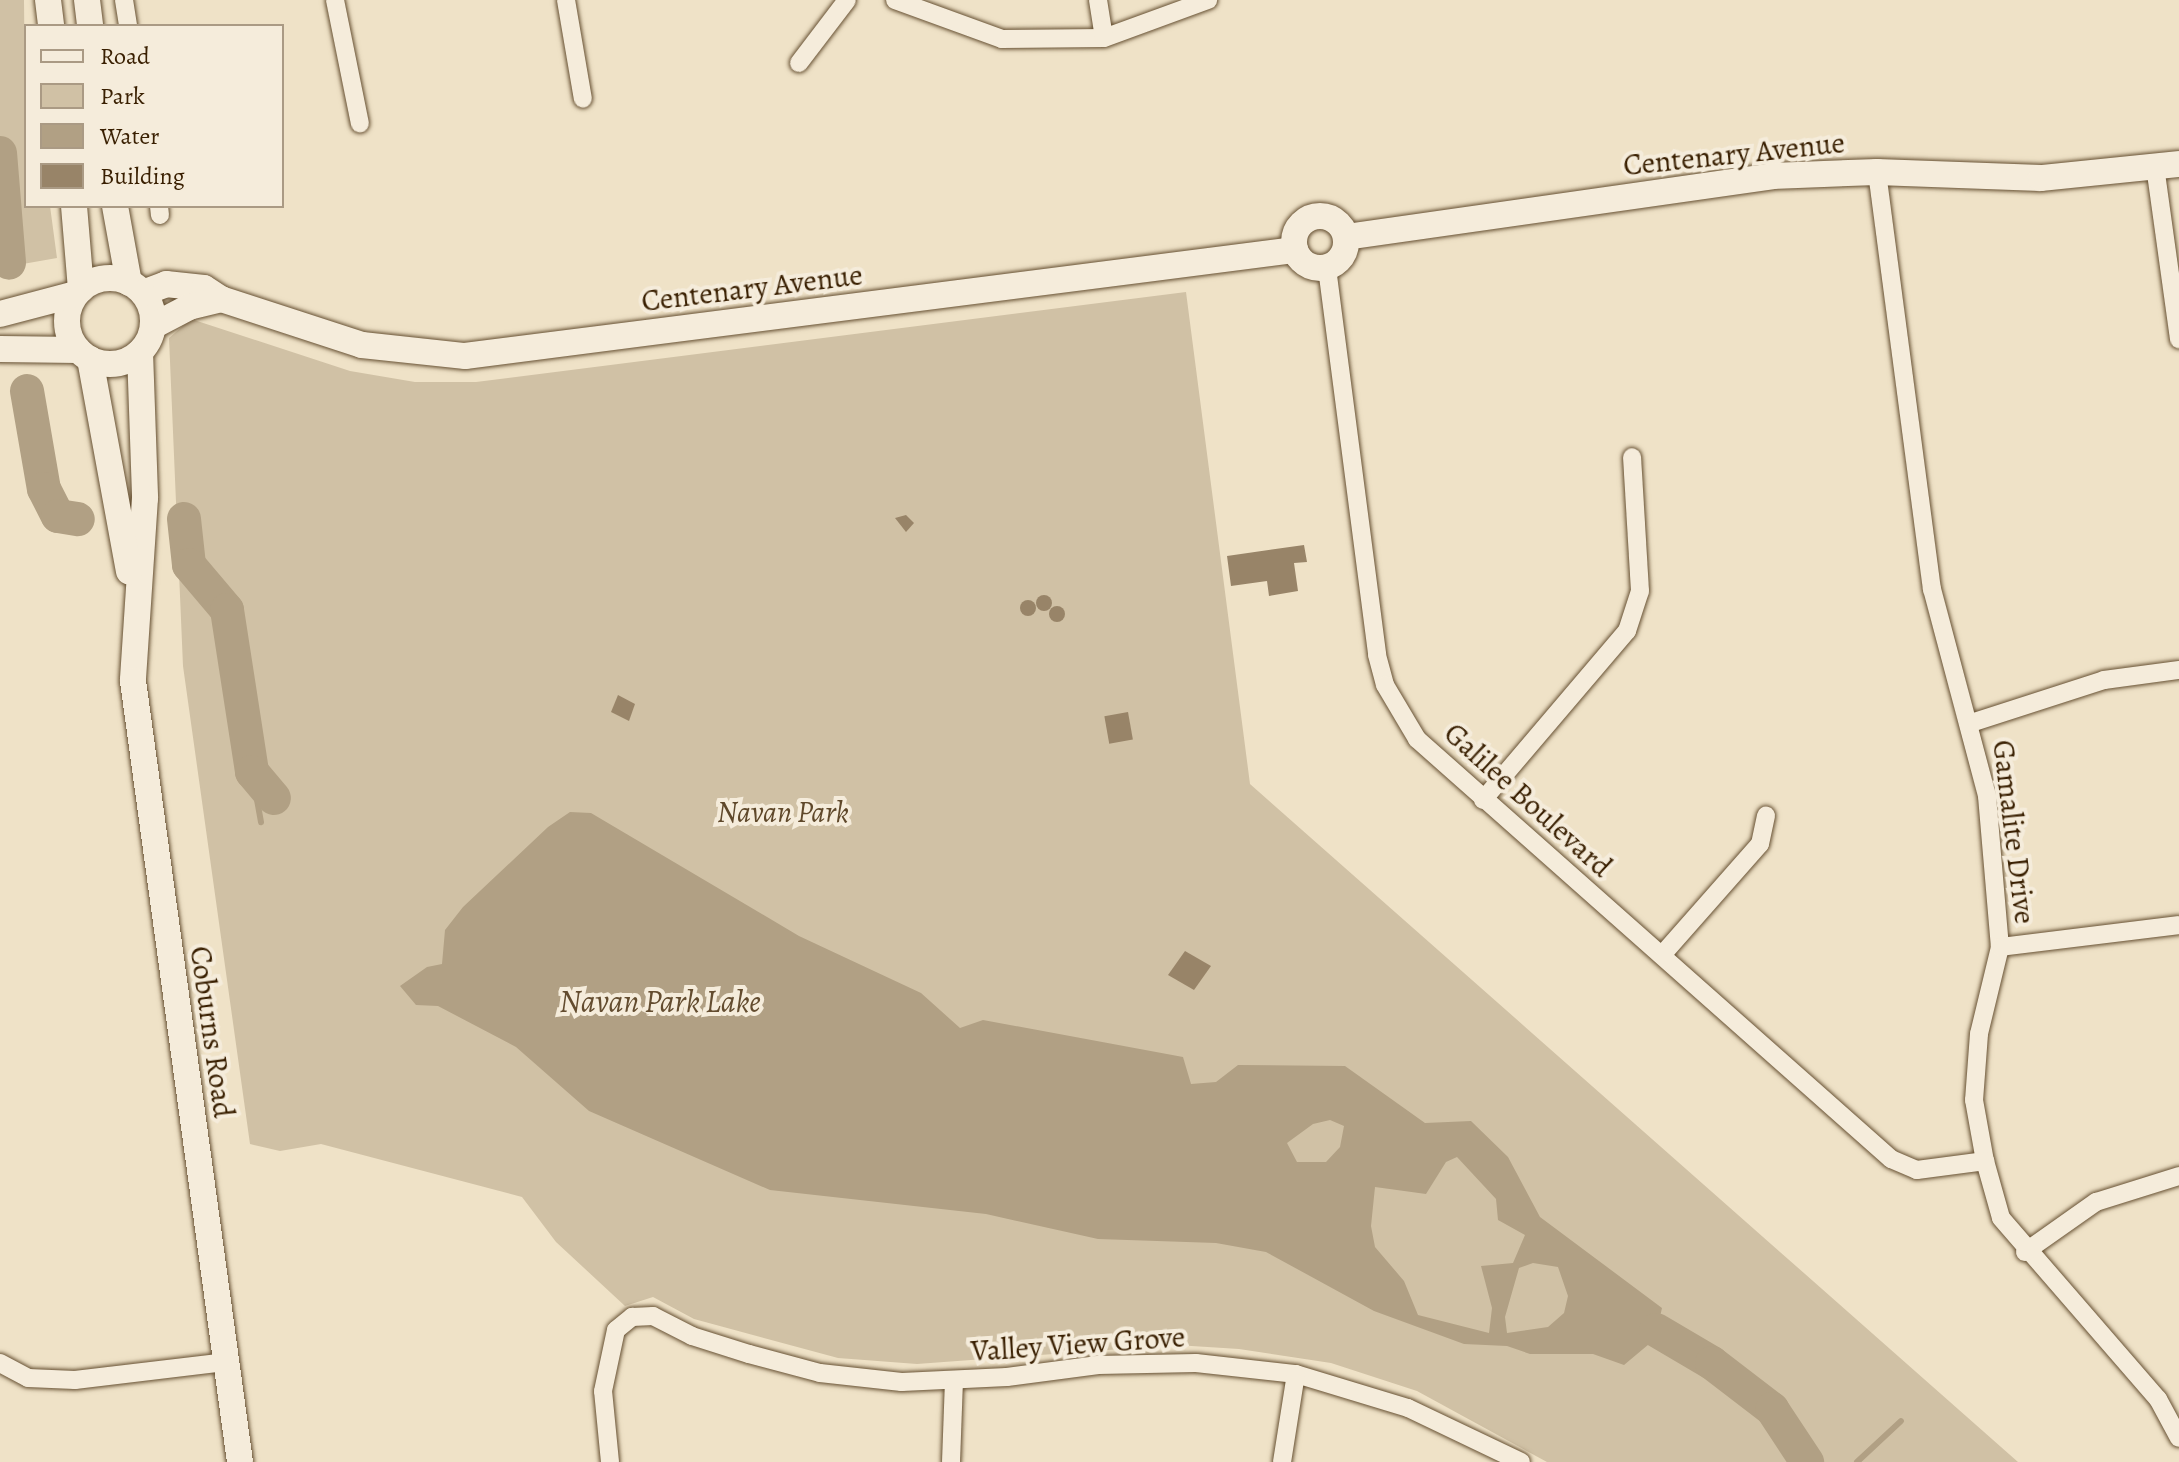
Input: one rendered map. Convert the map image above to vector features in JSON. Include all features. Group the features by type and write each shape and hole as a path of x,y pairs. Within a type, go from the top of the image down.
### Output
{"street":[{"path":"48,0 51,24"},
{"path":"87,0 90,24"},
{"path":"124,0 128,24"},
{"path":"335,0 360,124"},
{"path":"566,0 583,99"},
{"path":"799,63 847,0"},
{"path":"895,0 1002,39 1104,38 1208,0"},
{"path":"1098,0 1104,38"},
{"path":"2167,165 2179,339"},
{"name":"Centenary Avenue","path":"1346,237 1772,176 1877,172 2041,178 2167,165"},
{"name":"Gamalite Drive","path":"1877,172 1932,589 1949,665 1971,723 1987,796 2000,947 1979,1034 1974,1100 1985,1161 2001,1218 2025,1252 2158,1399 2179,1438"},
{"path":"74,208 76,293 68,326 84,354"},
{"path":"116,208 136,288 153,326"},
{"path":"1314,217 1338,223 1346,237 1340,259 1327,268 1311,267 1295,250 1296,233 1314,217"},
{"name":"Centenary Avenue","path":"136,288 166,284 204,288 221,299 362,345 465,356 1295,250"},
{"name":"Galilee Boulevard","path":"1327,268 1375,640 1385,685 1417,739 1891,1159 1917,1170 1985,1161"},
{"path":"0,314 76,293 104,279 136,288"},
{"path":"0,349 84,354 116,364 140,352 153,326 189,307 221,299"},
{"name":"Coburns Road","path":"140,352 145,498 135,610 136,711 240,1462"},
{"name":"Coburns Road","path":"84,354 135,610"},
{"path":"1483,800 1627,631 1640,591 1632,457"},
{"path":"1971,723 2104,680 2179,670"},
{"path":"1662,955 1760,844 1766,816"},
{"path":"2000,947 2179,925"},
{"path":"2025,1252 2096,1202 2179,1176"},
{"name":"Valley View Grove","path":"610,1462 603,1391 616,1330 632,1317 653,1316 692,1336 820,1373 902,1382 954,1381 1098,1365 1196,1363 1296,1374 1408,1408 1521,1462"},
{"path":"0,1363 28,1378 75,1380 227,1362"},
{"path":"1282,1462 1296,1374"},
{"path":"951,1462 954,1381"}],"green space":[{"path":"0,0 24,0 24,208 50,208 57,258 0,268"},
{"name":"Navan Park","path":"1186,292 1250,784 2018,1462 1547,1462 1417,1391 1331,1363 1239,1349 1176,1345 917,1364 838,1358 694,1319 653,1297 625,1306 556,1242 522,1197 321,1144 280,1151 250,1144 183,666 169,338 191,319 350,371 415,382 476,382"}],"water":[{"name":"Navan Park Lake","path":"570,812 591,813 799,936 921,993 960,1028 983,1020 1183,1057 1191,1084 1216,1082 1238,1065 1345,1066 1425,1123 1471,1121 1508,1157 1540,1217 1662,1308 1655,1339 1624,1365 1593,1354 1530,1354 1507,1346 1464,1344 1374,1311 1266,1252 1216,1243 1098,1239 986,1214 770,1190 589,1111 516,1047 438,1006 416,1005 400,986 427,967 442,964 445,930 463,907 548,827","holes":["1330,1120 1344,1126 1340,1147 1326,1162 1297,1162 1287,1143 1313,1124","1457,1157 1496,1199 1498,1220 1525,1235 1513,1263 1481,1266 1492,1308 1489,1333 1418,1315 1404,1281 1375,1247 1371,1226 1375,1187 1426,1194 1446,1162","1533,1263 1558,1267 1568,1296 1564,1313 1548,1327 1507,1333 1505,1317 1519,1268"]}],"building":[{"path":"906,515 914,523 906,532 895,518"},
{"path":"1304,545 1307,562 1294,563 1298,591 1269,596 1267,581 1231,586 1227,556"},
{"path":"1044,595 1052,603 1044,611 1036,603"},
{"path":"1028,600 1034,602 1034,614 1028,616 1022,614 1020,608 1022,602"},
{"path":"1057,606 1065,614 1057,622 1049,614"},
{"path":"618,695 635,704 629,721 611,712"},
{"path":"1128,712 1133,740 1109,744 1104,716"},
{"path":"1185,951 1211,966 1194,990 1168,975"}],"waterway":[{"path":"0,153 9,263"},
{"path":"27,391 44,489 58,516 78,519"},
{"path":"184,519 189,565 227,610 252,772 274,798"},
{"path":"252,772 261,822"},
{"path":"1656,1330 1712,1363 1772,1409 1807,1462"},
{"path":"1857,1462 1901,1421"}]}
